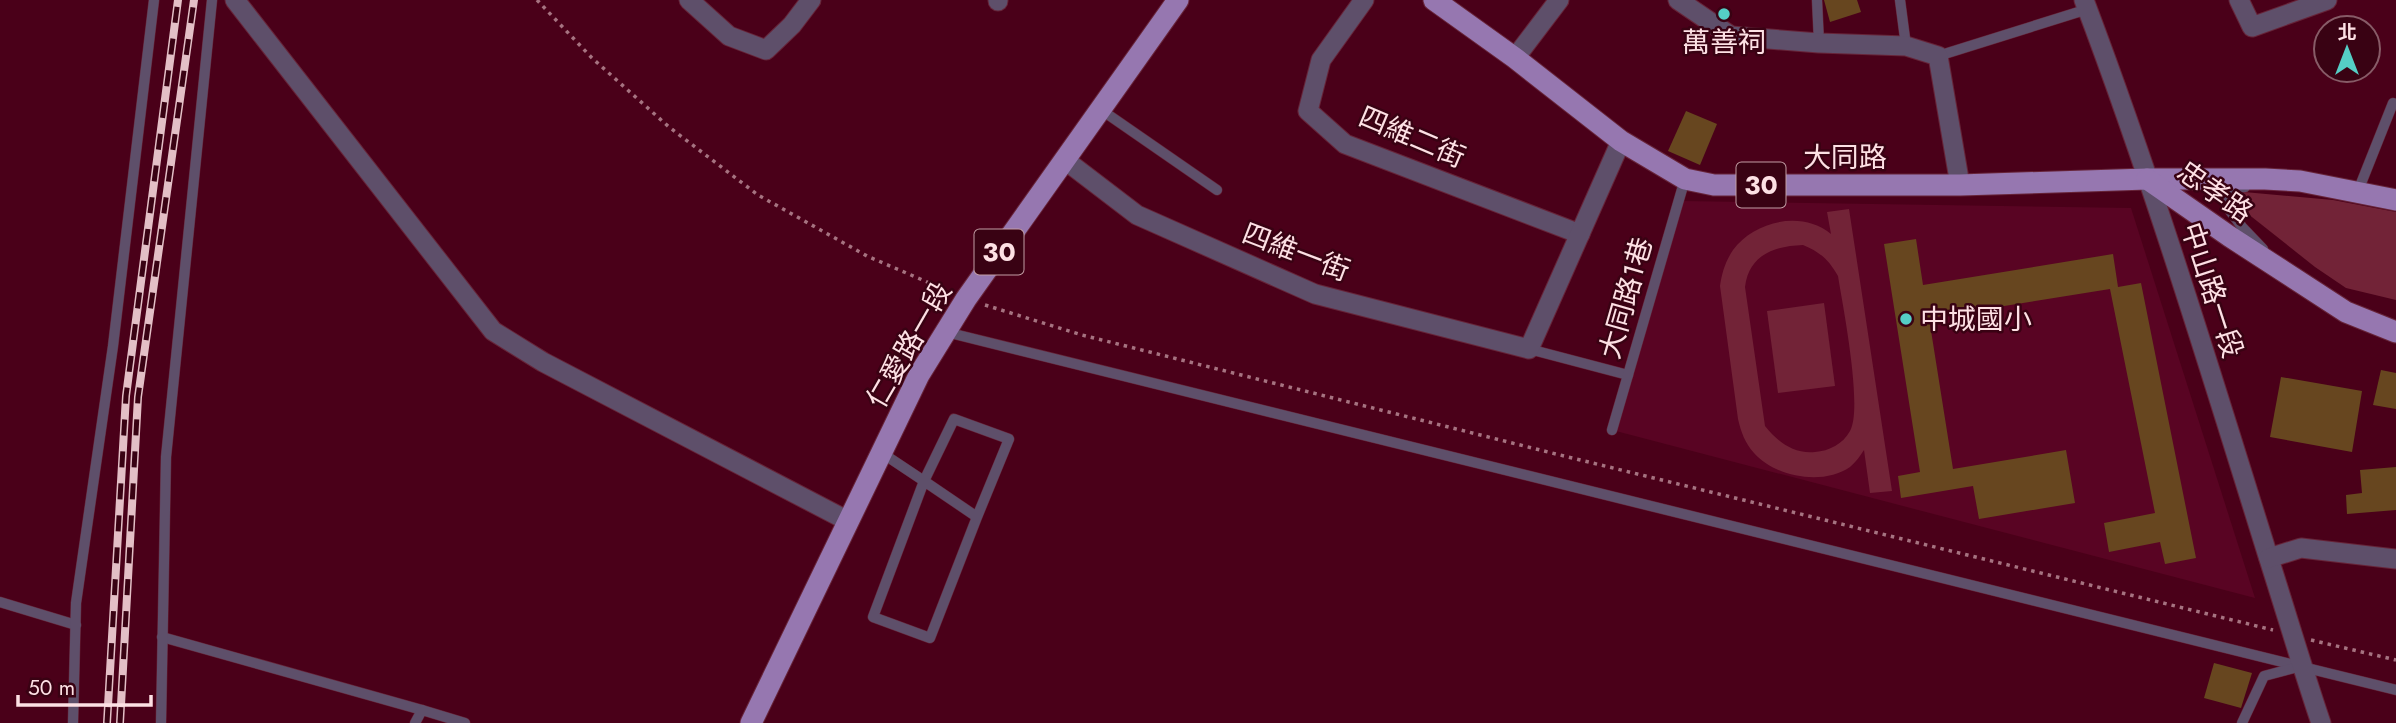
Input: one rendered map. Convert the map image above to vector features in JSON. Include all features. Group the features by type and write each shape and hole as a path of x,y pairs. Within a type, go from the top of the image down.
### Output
{"main road":[{"name":"仁愛路一段","path":"848,521 919,375 945,332 1178,0"},
{"name":"大同路","path":"1434,0 1454,11 1621,141 1685,178 1714,185 1960,185 2147,178"},
{"name":"忠孝路","path":"2147,178 2266,178 2326,185 2396,200"},
{"name":"忠孝路","path":"2147,178 2346,312 2396,332"},
{"name":"30","path":"751,723 848,521"}],"street":[{"path":"235,0 494,331 542,362 848,521"},
{"path":"688,0 729,36 766,50 792,25 811,0"},
{"name":"四維二街","path":"1364,0 1321,60 1308,111 1345,144 1580,234"},
{"path":"1516,58 1559,0"},
{"path":"1678,0 1731,36 1906,46 1938,56 1960,185"},
{"path":"2239,0 2252,27 2326,0"},
{"name":"中山路一段","path":"2086,5 2147,178 2321,723"},
{"path":"1529,349 1621,141"},
{"name":"四維一街","path":"1065,160 1137,215 1315,294 1529,349"},
{"path":"2269,558 2301,548 2396,559"}],"lane":[{"path":"73,723 76,603 113,346 154,0"},
{"path":"161,723 166,457 212,0"},
{"path":"1817,0 1819,43"},
{"path":"1899,0 1906,46"},
{"path":"1938,56 2086,5"},
{"path":"2358,191 2393,103"},
{"path":"1100,109 1217,190"},
{"name":"大同路1巷","path":"1612,430 1685,178"},
{"path":"2291,277 2242,227 2228,208 2229,194 2235,188 2326,185"},
{"path":"945,332 2396,690"},
{"name":"四維一街","path":"1529,349 1628,374"},
{"path":"954,419 1009,439 930,638 873,617 925,481 954,419"},
{"path":"881,453 977,517"},
{"path":"0,602 76,625"},
{"path":"162,637 465,723"},
{"path":"2242,723 2264,676 2302,667"},
{"path":"415,723 422,710"}],"path":[{"path":"537,0 592,58 669,127 758,195 867,257 966,299 1122,345 2396,660"}],"shaded area":[{"path":"2244,192 2333,200 2396,212 2396,300 2346,288 2315,267 2238,206"},
{"name":"中城國小","path":"1681,201 2131,208 2255,598 1612,430"},
{"path":"1849,209 1892,491 1870,493 1864,450 1850,467 1827,476 1800,476 1774,468 1751,449 1738,419 1720,286 1726,263 1742,240 1753,232 1779,222 1806,222 1831,234 1827,212","holes":["1803,245 1824,257 1838,276 1853,380 1853,419 1850,431 1844,440 1835,446 1815,452 1800,451 1787,446 1765,426 1745,287 1752,267 1765,254 1782,247"]},
{"path":"1824,303 1835,386 1778,393 1767,311"}],"building":[{"path":"1824,0 1857,0 1861,12 1830,22"},
{"path":"1686,111 1717,124 1700,165 1668,151"},
{"path":"1916,239 1923,285 2113,254 2118,287 2141,283 2196,558 2165,564 2160,542 2109,552 2104,523 2155,513 2110,289 1929,318 1953,469 2066,450 2075,503 1979,519 1973,486 1901,498 1898,476 1920,472 1884,244"},
{"path":"2381,370 2396,373 2396,409 2373,405"},
{"path":"2281,377 2362,391 2352,452 2270,437"},
{"path":"2396,467 2396,510 2347,514 2346,495 2362,493 2360,470"},
{"path":"2214,663 2252,673 2241,708 2204,698"}],"railway":[{"path":"107,723 126,396 178,0"},
{"path":"120,723 138,397 194,0"}],"place":[{"name":"萬善祠","path":"1724,14"},
{"name":"中城國小","path":"1906,319"}]}
